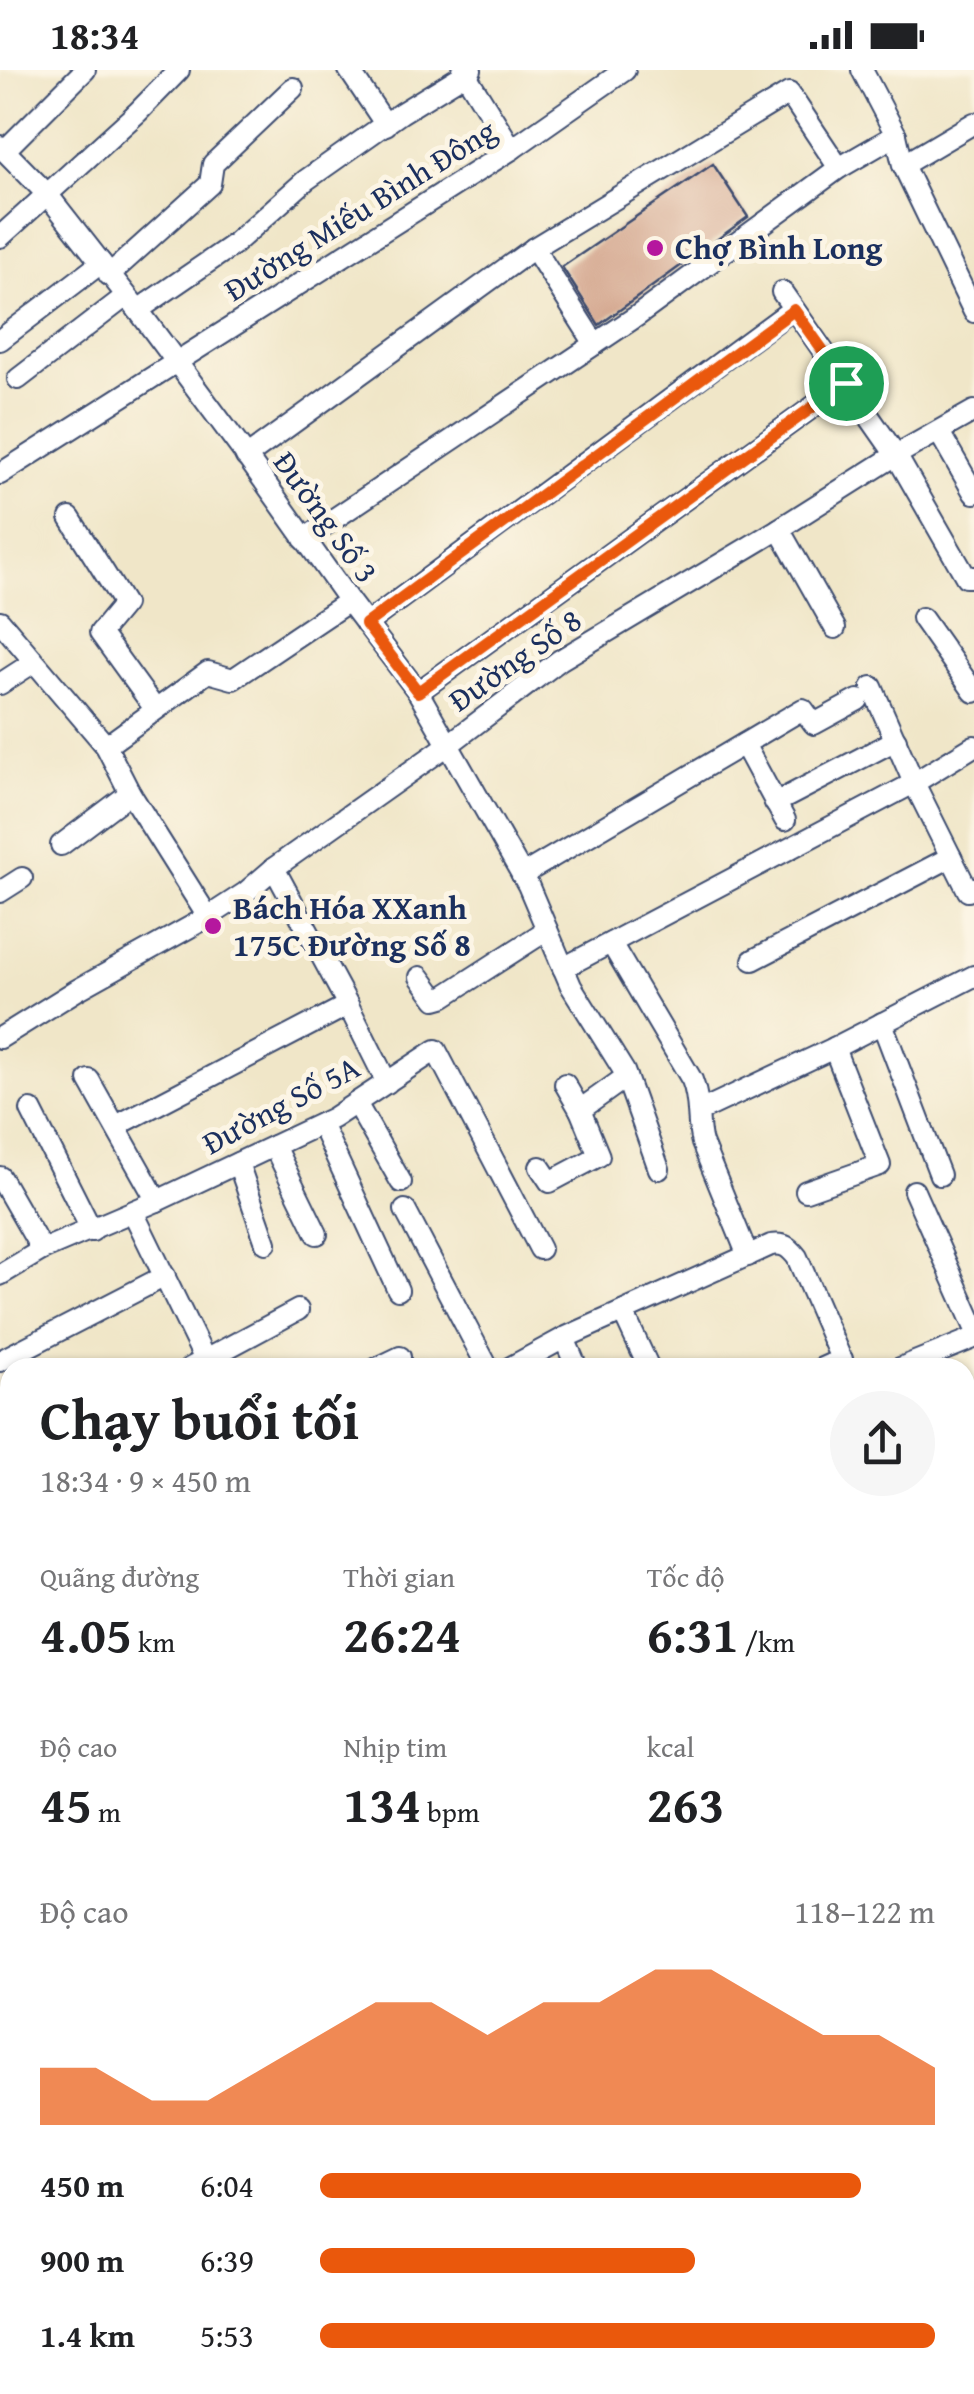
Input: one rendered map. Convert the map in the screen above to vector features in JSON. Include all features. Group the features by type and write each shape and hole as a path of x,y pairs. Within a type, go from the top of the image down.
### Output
{"street":[{"path":"2,149 85,70"},
{"path":"0,237 179,70"},
{"path":"349,70 386,125"},
{"name":"Đường Miếu Bình Đông","path":"0,474 512,149 624,70"},
{"path":"862,70 896,135 903,165 967,282 974,312"},
{"path":"18,379 132,303 232,245 306,180 467,71 512,149"},
{"path":"0,340 105,269 210,184 213,164 292,88"},
{"path":"246,457 534,248 789,93 838,168"},
{"path":"903,165 974,123"},
{"path":"304,539 637,316 838,168 896,135"},
{"name":"Đường Số 3","path":"2,149 47,194 132,303 418,692 522,875 571,986 626,1077 660,1169"},
{"path":"534,248 594,344"},
{"path":"366,624 788,301 896,455 966,577 974,577"},
{"path":"418,692 846,383"},
{"name":"Đường Số 8","path":"0,1038 244,893 560,660 974,410"},
{"path":"938,432 974,492"},
{"path":"70,518 124,604 100,633 155,709"},
{"path":"779,529 835,628"},
{"path":"106,746 208,672 233,678 349,601"},
{"path":"922,618 974,692"},
{"path":"0,621 106,746 130,793 208,917"},
{"path":"0,684 34,662"},
{"path":"522,875 803,709 814,724 865,693 896,740 951,857 971,889"},
{"path":"744,744 780,812 896,740"},
{"path":"563,968 914,783 974,746"},
{"path":"61,846 130,793"},
{"path":"753,960 951,857"},
{"path":"274,868 387,1083"},
{"path":"0,892 22,878"},
{"path":"420,977 436,999 443,997 548,930"},
{"path":"611,943 692,1080 698,1094 697,1126 702,1143 748,1256"},
{"path":"700,1111 974,976"},
{"path":"116,1126 348,1005"},
{"path":"882,1023 940,1174"},
{"path":"806,1191 880,1165 834,1048"},
{"name":"Đường Số 5A","path":"0,1275 42,1250 92,1231 321,1124 436,1050 540,1249"},
{"path":"580,1110 626,1077"},
{"path":"89,1080 157,1201"},
{"path":"540,1167 550,1182 598,1156 565,1084"},
{"path":"356,1104 401,1182"},
{"path":"31,1110 92,1231"},
{"path":"321,1124 398,1290"},
{"path":"274,1146 317,1234"},
{"path":"238,1163 266,1243"},
{"path":"0,1177 42,1250"},
{"path":"914,1191 974,1326"},
{"path":"406,1210 483,1358"},
{"path":"133,1212 199,1358"},
{"path":"527,1358 748,1256 784,1244 797,1258 833,1358"},
{"path":"6,1358 165,1276"},
{"path":"212,1358 298,1310"},
{"path":"623,1312 644,1358"},
{"path":"564,1338 573,1358"},
{"path":"925,1358 974,1338"},
{"path":"396,1358 400,1356"}],"building":[{"name":"Chợ Bình Long","path":"713,164 748,217 599,325 562,267"}],"place":[{"name":"Chợ Bình Long","path":"655,248"},
{"name":"Bách Hóa XXanh 175C Đường Số 8","path":"213,926"}],"route":[{"path":"794,310 846,383 418,692 366,624 794,310"}]}
